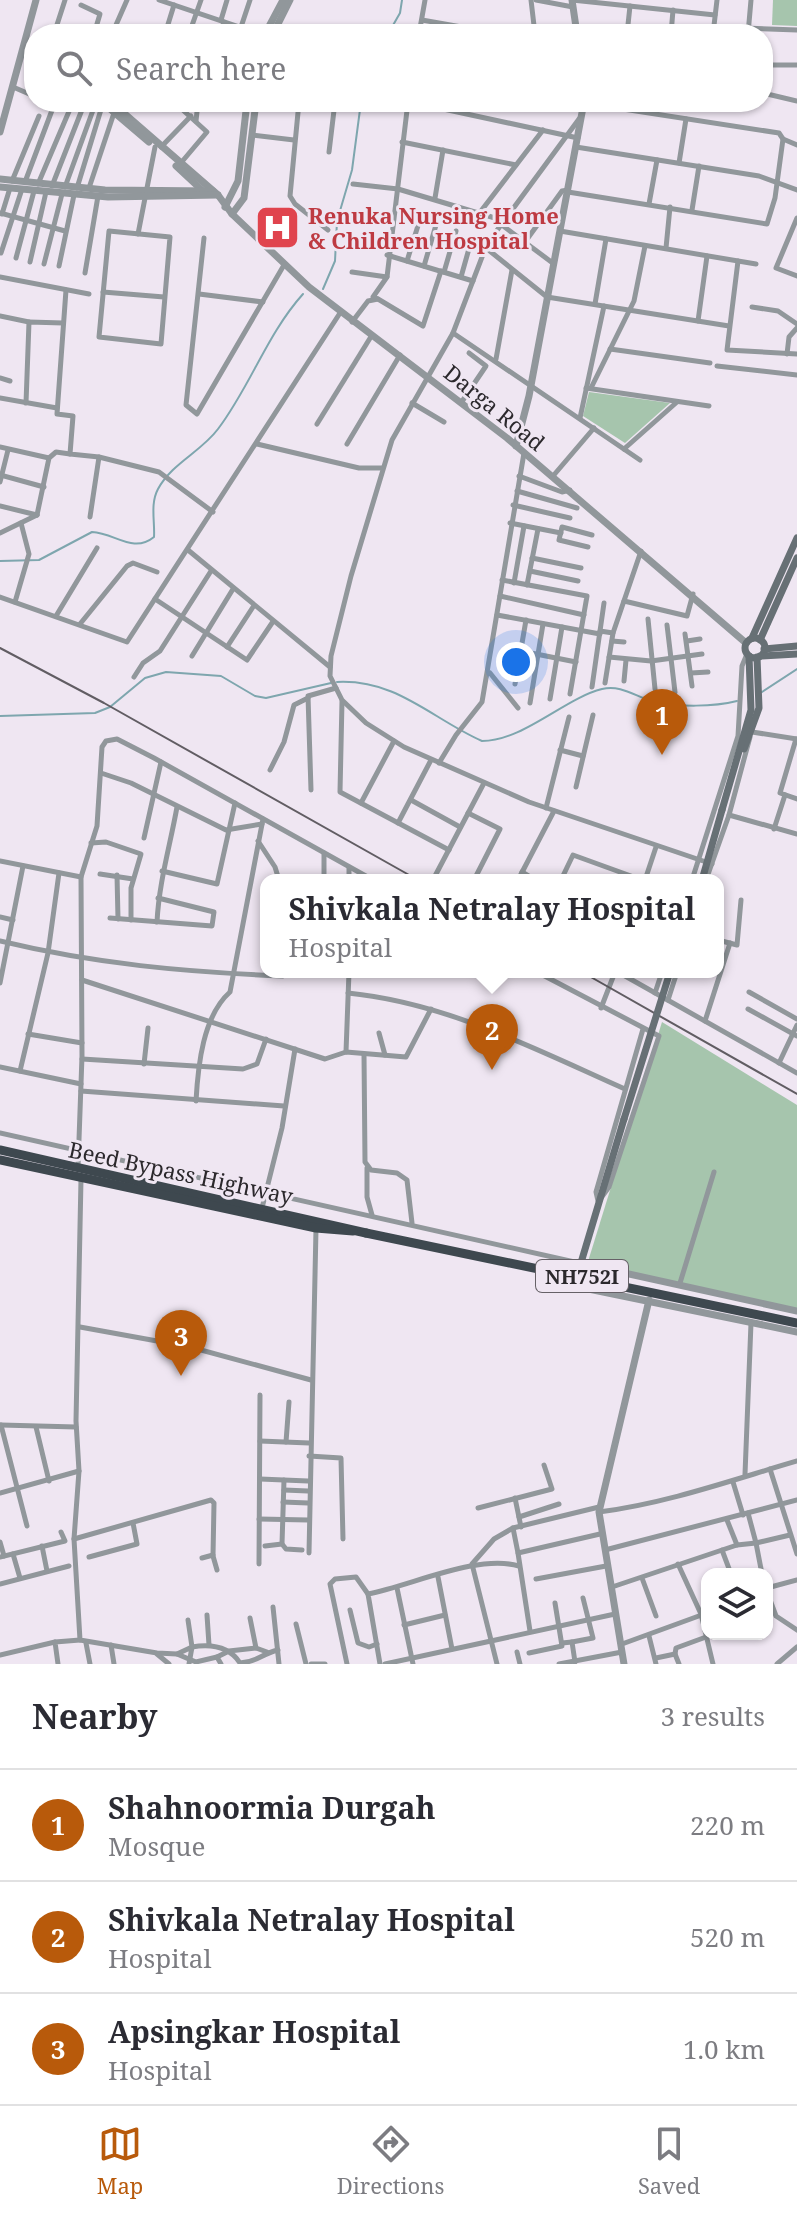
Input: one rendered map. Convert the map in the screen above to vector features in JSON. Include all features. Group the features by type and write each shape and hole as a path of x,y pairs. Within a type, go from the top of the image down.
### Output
{"highway":[{"name":"Beed Bypass Highway","path":"0,1150 79,1173 316,1228 366,1233 797,1323"},
{"name":"Beed Bypass Highway","path":"0,1160 262,1209 349,1227 353,1231"}],"main road":[{"path":"724,803 759,708 753,640 797,538"},
{"path":"706,874 751,710 750,668 756,654 753,640 797,558"},
{"path":"756,654 797,646"},
{"path":"756,654 797,654"},
{"path":"574,1286 668,978"}],"street":[{"path":"32,24 36,0"},
{"path":"57,24 65,0"},
{"path":"116,24 127,0"},
{"path":"159,0 232,24"},
{"path":"181,8 183,0"},
{"path":"193,24 201,0"},
{"path":"222,24 227,0"},
{"path":"242,24 250,0"},
{"path":"268,24 283,0"},
{"path":"278,24 290,0"},
{"path":"421,24 425,0"},
{"path":"534,24 533,0 602,2 715,15"},
{"path":"714,24 717,0"},
{"path":"749,24 751,0"},
{"path":"573,3 576,24"},
{"path":"81,5 100,14 97,24"},
{"path":"168,24 174,5"},
{"path":"628,24 630,6"},
{"path":"672,24 673,10"},
{"path":"422,20 445,24"},
{"path":"773,30 797,30"},
{"path":"0,132 24,49"},
{"path":"773,65 797,65"},
{"path":"13,87 24,92"},
{"path":"773,95 797,101"},
{"path":"1,253 52,112"},
{"path":"16,258 36,188 69,112"},
{"path":"30,262 49,189 81,112"},
{"path":"44,264 63,191 96,112"},
{"path":"59,266 65,231 97,112"},
{"name":"Darga Road","path":"121,112 215,197"},
{"path":"180,164 207,132 186,112"},
{"path":"196,123 197,112"},
{"path":"232,214 244,198 249,112"},
{"path":"298,112 290,196 295,204 328,230"},
{"path":"329,152 334,112"},
{"path":"407,112 387,255 387,277 373,297 423,326 456,231"},
{"path":"457,112 578,138"},
{"path":"516,446 531,386 582,112"},
{"path":"641,112 779,133 783,139 797,145"},
{"path":"89,189 114,113"},
{"name":"Darga Road","path":"114,113 180,164 329,304 401,354 753,640"},
{"path":"582,115 486,248 453,333 392,440 351,576 330,676 342,700 366,723 431,760 554,811 712,864"},
{"path":"39,116 1,213 65,231"},
{"path":"138,234 158,147 191,116"},
{"path":"679,163 686,119"},
{"path":"481,211 543,130"},
{"path":"248,135 294,140"},
{"path":"76,192 89,189 215,197 238,181 248,135"},
{"path":"525,242 562,191 767,224 783,139"},
{"path":"402,142 516,165"},
{"path":"576,147 699,166 776,181 797,190"},
{"path":"435,198 443,150"},
{"path":"649,204 657,160"},
{"path":"692,210 699,166"},
{"path":"0,179 11,185"},
{"path":"353,184 398,189 481,211 503,223 554,264"},
{"path":"0,187 24,186 98,196 146,194"},
{"path":"85,273 98,196"},
{"path":"666,248 670,207"},
{"path":"407,261 421,216"},
{"path":"797,218 776,268 797,276"},
{"path":"424,266 436,225"},
{"path":"109,231 170,237 161,344 99,337 103,292 109,231"},
{"path":"560,231 756,264"},
{"path":"204,238 186,405 197,414 284,265"},
{"path":"461,277 472,238"},
{"path":"595,304 606,239"},
{"path":"588,388 629,310 645,246"},
{"path":"486,248 547,297 729,326"},
{"path":"387,255 473,281"},
{"path":"698,321 707,256"},
{"path":"738,261 727,350 797,354"},
{"path":"496,359 513,269"},
{"path":"352,272 387,277"},
{"path":"0,277 89,294"},
{"path":"66,290 57,414 73,416 70,454"},
{"path":"103,292 164,297"},
{"path":"199,294 263,302"},
{"path":"352,322 368,301 378,299"},
{"path":"579,418 604,306"},
{"path":"752,307 778,311 797,326 789,337 787,354"},
{"path":"0,597 127,642 340,313"},
{"path":"0,316 29,322 63,323"},
{"path":"26,403 29,322"},
{"path":"453,333 496,359 640,460"},
{"path":"317,424 372,335"},
{"path":"610,349 710,363"},
{"path":"461,403 486,366 469,353"},
{"path":"347,444 401,354"},
{"path":"717,366 797,375"},
{"path":"0,378 10,381"},
{"path":"588,388 709,406"},
{"path":"0,398 57,408"},
{"path":"624,449 677,402"},
{"path":"412,403 444,422"},
{"path":"553,476 594,428"},
{"path":"257,444 359,468 382,468"},
{"path":"0,447 49,458"},
{"path":"8,450 0,477 44,487"},
{"path":"0,533 37,515 49,458 56,452 99,457 159,472 213,512"},
{"path":"439,763 482,702 490,672 510,523 524,453"},
{"path":"90,517 99,457"},
{"path":"519,476 562,492 570,490"},
{"path":"517,491 577,508"},
{"path":"583,501 559,540 588,547"},
{"path":"513,505 570,518"},
{"path":"0,506 37,515"},
{"path":"15,602 29,554 21,523"},
{"path":"510,523 592,535"},
{"path":"514,583 524,526"},
{"path":"527,585 538,529"},
{"path":"56,616 97,548"},
{"path":"188,550 272,623 330,667"},
{"path":"605,683 613,637 642,550"},
{"path":"532,558 581,568"},
{"path":"80,625 127,566 133,563 157,572"},
{"path":"134,677 143,663 157,654 211,571"},
{"path":"530,571 578,581"},
{"path":"502,580 587,596 570,694"},
{"path":"192,656 233,589"},
{"path":"624,601 687,616 693,594"},
{"path":"500,596 584,615"},
{"path":"155,599 247,660 272,623"},
{"path":"592,687 604,603"},
{"path":"227,647 253,607"},
{"path":"497,615 600,632 624,642"},
{"path":"648,619 655,689"},
{"path":"515,684 526,620"},
{"path":"530,703 543,624"},
{"path":"667,625 675,692"},
{"path":"550,699 562,627"},
{"path":"692,686 686,637 700,639"},
{"path":"521,651 576,662"},
{"path":"609,657 651,661 702,654"},
{"path":"694,874 738,736 742,666 756,654"},
{"path":"624,681 626,660"},
{"path":"490,672 518,708"},
{"path":"691,673 708,672"},
{"path":"270,770 284,742 294,705 336,687"},
{"path":"308,698 311,790"},
{"path":"342,700 340,792 449,850"},
{"path":"576,787 593,715"},
{"path":"546,808 569,717"},
{"path":"707,874 751,744 749,737 797,739 780,793 797,799"},
{"path":"90,1664 83,1642 74,1539 79,1471 76,1427 80,1327 81,877 97,826 106,741 117,739 235,803 262,822 363,874"},
{"path":"361,803 394,741"},
{"path":"560,750 583,756"},
{"path":"398,823 431,760"},
{"path":"144,838 161,762"},
{"path":"101,773 116,776 226,830 262,822"},
{"path":"436,874 484,783"},
{"path":"774,829 785,795"},
{"path":"411,800 460,827"},
{"path":"162,871 217,884 226,830 235,803"},
{"path":"157,922 162,871 169,855 177,807"},
{"path":"525,874 522,872 554,811"},
{"path":"468,813 500,829 477,874"},
{"path":"729,815 797,834"},
{"path":"196,1101 198,1068 216,1004 230,992 262,822"},
{"path":"258,840 277,874"},
{"path":"90,843 106,842 141,854 133,879 131,920"},
{"path":"646,874 656,846"},
{"path":"324,852 324,874"},
{"path":"564,874 573,855 627,874"},
{"path":"0,861 81,877"},
{"path":"0,983 23,866"},
{"path":"349,866 349,874"},
{"path":"20,1071 48,953 59,873"},
{"path":"100,874 133,879"},
{"path":"117,875 114,919 212,926 214,912 158,898"},
{"path":"724,942 737,945 741,900"},
{"path":"0,917 13,920"},
{"path":"0,941 82,961 260,975"},
{"path":"724,953 730,943"},
{"path":"346,1052 349,978"},
{"path":"548,978 659,1036 609,1187 598,1201"},
{"path":"601,1008 614,978"},
{"path":"627,978 797,1073"},
{"path":"655,993 660,978"},
{"path":"668,1000 675,978"},
{"path":"705,1021 716,978"},
{"path":"82,980 325,1059 346,1052 406,1057 431,1009"},
{"path":"749,992 797,1019"},
{"path":"348,993 449,1012 625,1089"},
{"path":"748,1009 796,1035"},
{"path":"779,1063 796,1035 797,1025"},
{"path":"144,1064 148,1028"},
{"path":"598,1201 596,1192 643,1029"},
{"path":"379,1033 385,1055"},
{"path":"28,1034 82,1043"},
{"path":"82,1059 243,1069 257,1064 266,1039"},
{"path":"262,1209 282,1128 295,1049"},
{"path":"364,1054 367,1197 372,1215"},
{"path":"0,1067 81,1088 196,1101 284,1106"},
{"path":"0,1133 797,1311"},
{"path":"367,1167 397,1173 407,1180 412,1223"},
{"path":"680,1283 714,1172"},
{"path":"309,1553 308,1481 316,1228"},
{"path":"574,1286 797,1332"},
{"path":"624,1664 600,1534 600,1509 649,1300"},
{"path":"745,1474 751,1322"},
{"path":"80,1327 190,1347 311,1380"},
{"path":"259,1564 260,1395"},
{"path":"286,1442 289,1402"},
{"path":"27,1526 0,1425 76,1427"},
{"path":"36,1426 49,1481"},
{"path":"260,1441 309,1443"},
{"path":"309,1456 341,1458 343,1539"},
{"path":"472,1564 494,1539 513,1528 733,1482 745,1474 797,1461"},
{"path":"478,1508 552,1489 544,1465"},
{"path":"770,1469 797,1554"},
{"path":"0,1493 79,1471"},
{"path":"260,1479 308,1481"},
{"path":"284,1480 282,1544 286,1549 302,1550"},
{"path":"733,1482 756,1543 761,1568"},
{"path":"284,1490 308,1491"},
{"path":"515,1498 521,1527"},
{"path":"74,1539 211,1500 214,1503 213,1555 217,1570"},
{"path":"604,1550 797,1500"},
{"path":"283,1502 308,1503"},
{"path":"519,1517 559,1504"},
{"path":"259,1519 308,1520"},
{"path":"727,1520 737,1545"},
{"path":"89,1557 137,1544 133,1523"},
{"path":"513,1528 530,1631"},
{"path":"0,1542 2,1556 65,1541 61,1532"},
{"path":"518,1553 600,1534"},
{"path":"611,1587 737,1545 791,1535"},
{"path":"265,1546 282,1544"},
{"path":"42,1546 47,1571"},
{"path":"722,1550 729,1568"},
{"path":"13,1554 20,1578"},
{"path":"202,1558 213,1555"},
{"path":"368,1594 438,1577 472,1564 495,1561 519,1566"},
{"path":"472,1564 497,1664"},
{"path":"678,1564 701,1608"},
{"path":"0,1584 69,1566"},
{"path":"536,1579 606,1566"},
{"path":"347,1664 330,1584 335,1579 356,1577 368,1594 382,1664 412,1661 452,1649 615,1614"},
{"path":"438,1577 452,1649"},
{"path":"642,1578 656,1616"},
{"path":"773,1591 797,1580"},
{"path":"397,1588 412,1661"},
{"path":"529,1653 593,1638 583,1598"},
{"path":"555,1603 562,1643"},
{"path":"773,1606 781,1622 797,1630"},
{"path":"273,1607 279,1664"},
{"path":"350,1610 358,1643 369,1647 377,1644"},
{"path":"207,1615 209,1645"},
{"path":"404,1625 445,1615"},
{"path":"559,1664 622,1648 701,1615"},
{"path":"250,1618 256,1648"},
{"path":"188,1620 193,1663"},
{"path":"296,1624 309,1664 325,1664"},
{"path":"649,1636 656,1661 675,1654"},
{"path":"679,1664 676,1648 701,1639"},
{"path":"703,1664 713,1663 707,1640"},
{"path":"55,1642 58,1664"},
{"path":"0,1655 55,1642 83,1642 177,1654 193,1663 229,1651 256,1648 267,1652 278,1650"},
{"path":"572,1642 575,1662"},
{"path":"111,1645 114,1664"},
{"path":"177,1654 192,1647 209,1645 229,1651 240,1664 257,1663 267,1652"},
{"path":"778,1664 797,1647"},
{"path":"517,1652 520,1664"},
{"path":"157,1653 169,1664"},
{"path":"217,1657 221,1664"}],"green space":[{"path":"773,0 797,0 797,26 772,24"},
{"path":"589,392 670,403 625,443 583,416"},
{"path":"662,1022 797,1105 797,1311 586,1268"}],"waterway":[{"path":"394,24 402,0"},
{"path":"323,289 335,261 337,221 352,170 360,112"},
{"path":"0,561 39,560 92,532 139,544 154,537 153,507 158,489 171,472 218,429 279,326 303,294"},
{"path":"762,692 797,669"},
{"path":"0,716 95,713 110,707 145,678 166,672 221,676 255,696 266,698 331,683"},
{"path":"337,682 378,687 396,694 482,741 513,734 602,689 616,688 655,702 675,705 737,701"}],"railway":[{"path":"0,648 407,874"},
{"path":"593,978 797,1094"}],"place":[{"name":"Renuka Nursing Home & Children Hospital","path":"277,228"},
{"name":"Shahnoormia Durgah","path":"662,755"},
{"name":"Shivkala Netralay Hospital","path":"492,1070"},
{"name":"Apsingkar Hospital","path":"181,1376"}]}
